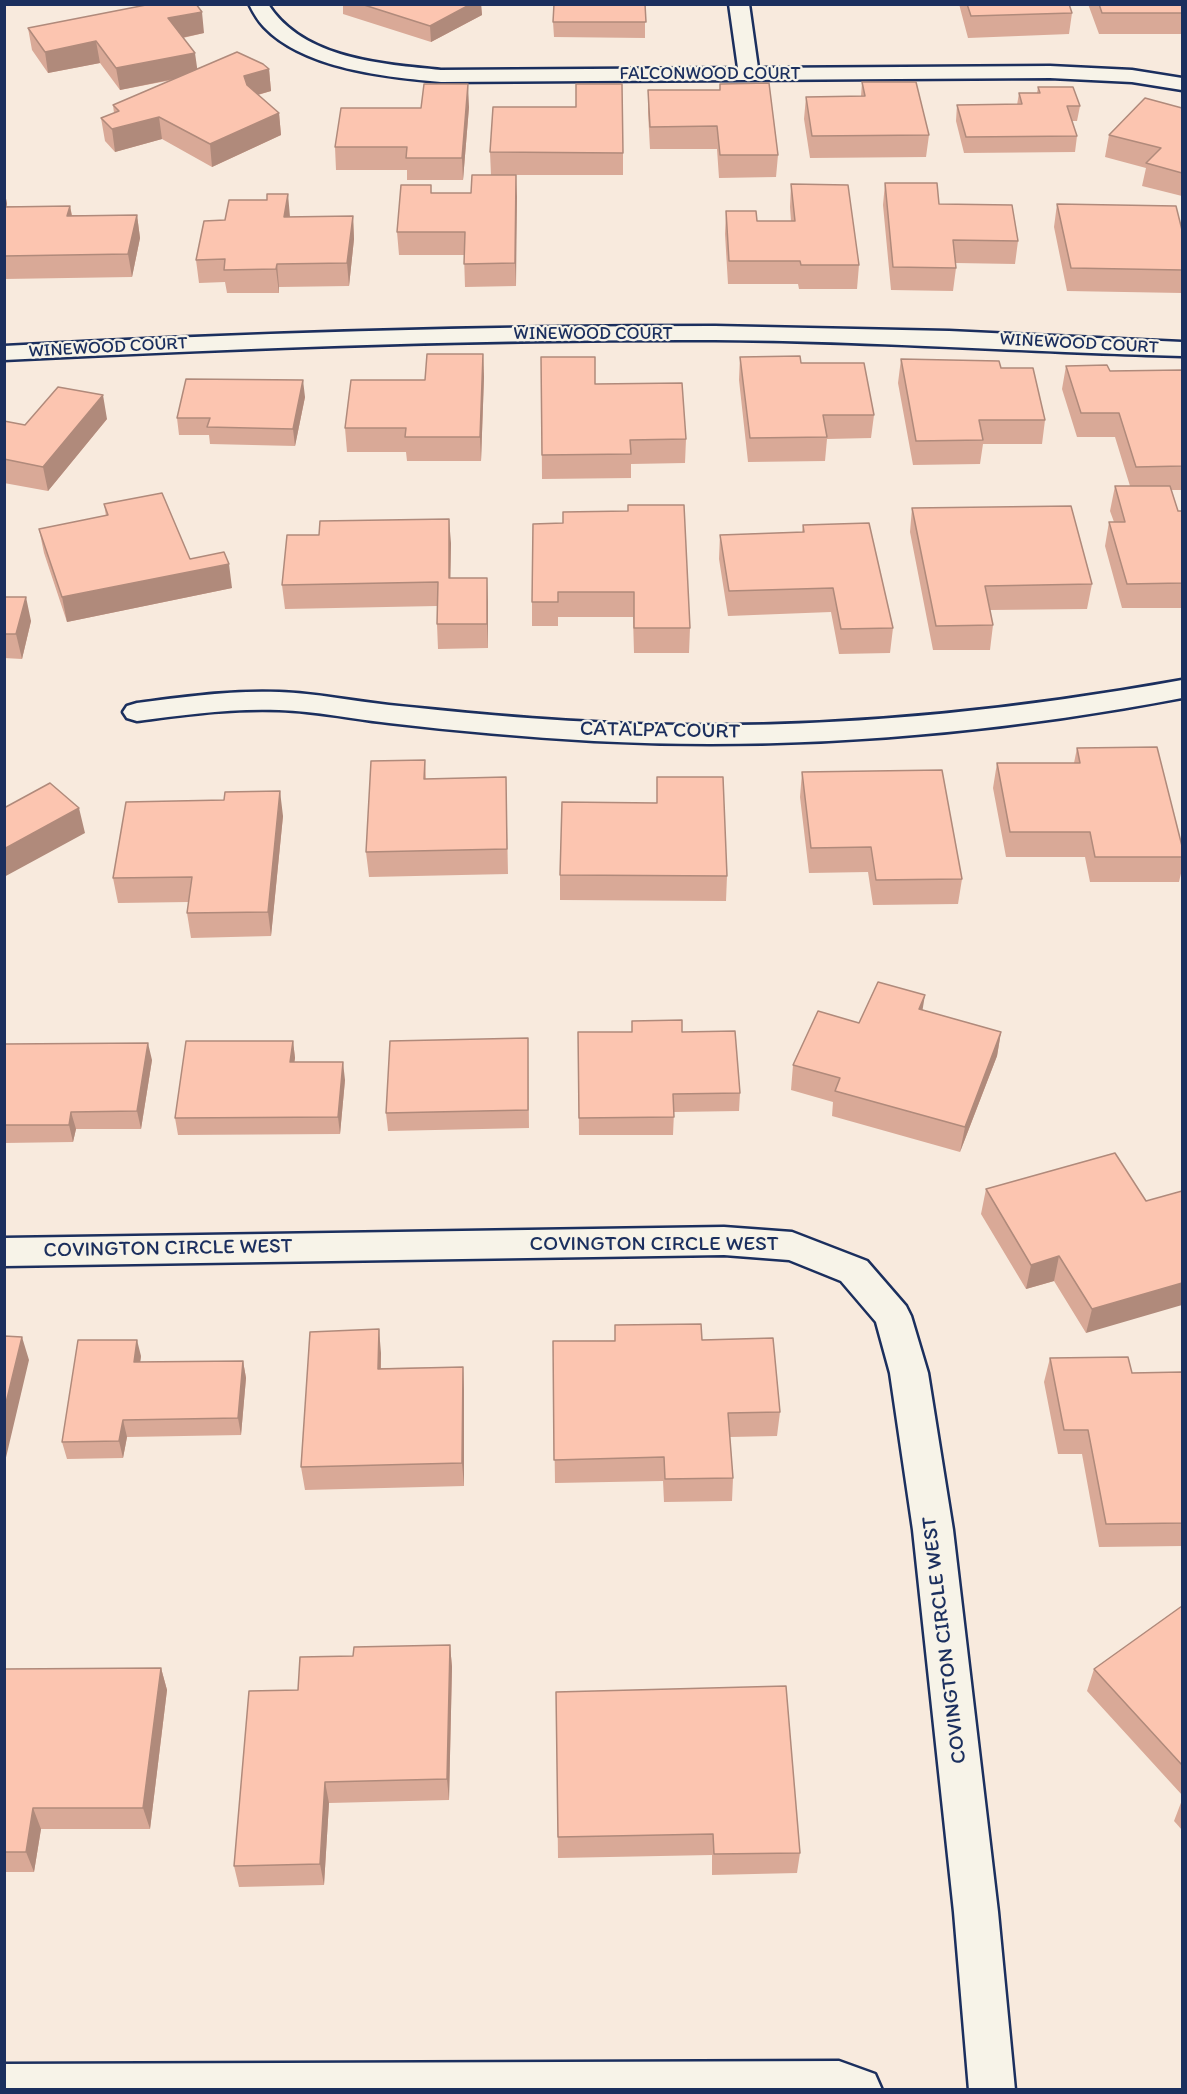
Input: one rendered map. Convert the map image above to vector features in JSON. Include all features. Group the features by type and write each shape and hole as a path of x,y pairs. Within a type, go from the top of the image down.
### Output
{"street":[{"name":"FALCONWOOD COURT","path":"258,4 269,22 287,37 311,49 368,67 406,74 441,76 1079,73 1132,76 1182,84"},
{"path":"739,4 749,74"},
{"name":"WINEWOOD COURT","path":"4,353 363,337 717,333 938,337 1182,349"},
{"name":"CATALPA COURT","path":"137,712 220,702 279,701 501,725 662,734 777,733 896,728 1046,712 1182,689"},
{"name":"COVINGTON CIRCLE WEST","path":"4,1252 724,1241 792,1246 855,1271 893,1316 909,1373 933,1530 976,1912 992,2090"},
{"path":"4,2087 846,2088"}],"building":[{"path":"151,4 196,4 202,12 168,18 195,53 116,68 96,41 45,52 28,28"},
{"path":"361,4 471,4 430,26"},
{"path":"554,4 645,4 646,22 553,22"},
{"path":"967,4 1069,4 1072,13 971,16"},
{"path":"1099,4 1182,4 1182,13 1102,13"},
{"path":"237,52 269,69 244,76 247,85 279,113 210,144 159,117 112,129 101,118 119,111 113,105"},
{"path":"862,82 916,82 929,135 812,136 806,97 865,96"},
{"path":"769,83 778,155 720,155 717,126 650,127 648,90 720,90 720,84"},
{"path":"424,84 468,84 462,158 406,158 407,147 335,147 341,108 421,108"},
{"path":"576,84 622,84 623,153 490,152 493,107 576,107"},
{"path":"1038,87 1073,87 1080,106 1067,106 1077,136 966,137 957,105 1022,104 1019,93 1040,93"},
{"path":"1145,98 1182,108 1182,173 1146,163 1161,148 1109,135"},
{"path":"472,175 516,175 515,263 464,264 465,232 397,232 401,185 431,185 431,193 471,193"},
{"path":"885,183 937,183 939,204 1012,205 1018,241 953,240 956,268 893,267"},
{"path":"791,184 848,185 859,265 801,265 800,261 729,261 726,211 756,211 757,221 795,221"},
{"path":"267,194 288,194 284,217 353,216 347,263 277,264 276,269 224,270 225,259 196,260 204,221 225,220 229,200 267,200"},
{"path":"1057,204 1176,206 1182,230 1182,270 1071,268"},
{"path":"70,206 67,216 137,215 128,254 4,256 4,207"},
{"path":"427,354 483,354 480,437 405,437 406,428 345,428 351,380 425,380"},
{"path":"800,356 801,363 864,363 874,415 823,415 827,437 750,438 740,357"},
{"path":"541,357 595,357 595,384 682,383 686,439 630,440 631,454 542,455"},
{"path":"901,359 999,361 1001,368 1033,368 1045,420 979,420 983,440 916,441"},
{"path":"1107,365 1110,371 1182,370 1182,466 1136,467 1119,413 1081,413 1066,366"},
{"path":"186,379 303,380 293,429 207,427 210,418 177,418"},
{"path":"58,387 103,395 43,467 4,459 4,421 25,425"},
{"path":"1115,486 1170,486 1178,511 1182,511 1182,583 1127,584 1109,522 1125,522"},
{"path":"162,493 190,559 224,552 229,564 62,597 39,529 108,515 104,504"},
{"path":"628,505 684,505 690,628 634,628 634,592 558,592 558,602 532,602 533,524 563,523 563,512 628,511"},
{"path":"1071,506 1092,584 985,586 993,625 936,626 912,508"},
{"path":"449,519 449,578 487,578 487,624 437,624 438,582 282,585 287,535 319,535 320,521"},
{"path":"869,523 893,628 841,629 833,588 729,591 720,535 804,532 803,525"},
{"path":"4,597 26,597 16,634 4,634"},
{"path":"1157,747 1182,846 1182,857 1095,857 1090,832 1010,832 997,763 1080,763 1077,748"},
{"path":"425,760 424,779 506,777 507,849 366,852 371,761"},
{"path":"942,770 962,879 876,880 871,847 811,848 802,772"},
{"path":"657,777 723,777 727,876 560,875 562,802 657,803"},
{"path":"50,783 79,808 4,849 4,808"},
{"path":"280,791 268,912 187,913 192,877 113,878 126,802 224,800 225,792"},
{"path":"878,982 925,995 919,1009 1001,1032 965,1127 835,1091 840,1078 793,1065 818,1011 859,1023"},
{"path":"682,1020 682,1032 735,1031 740,1093 673,1094 674,1117 579,1118 578,1032 632,1032 632,1021"},
{"path":"528,1038 528,1110 386,1113 390,1041"},
{"path":"186,1041 293,1041 290,1062 343,1062 338,1117 175,1118"},
{"path":"148,1043 137,1111 71,1112 69,1125 4,1125 4,1044"},
{"path":"1115,1153 1146,1201 1182,1191 1182,1283 1092,1309 1059,1256 1031,1265 986,1189"},
{"path":"701,1324 702,1340 773,1338 780,1412 728,1413 733,1478 665,1479 664,1457 554,1460 553,1341 615,1341 615,1325"},
{"path":"379,1329 378,1369 463,1367 462,1463 301,1467 310,1332"},
{"path":"4,1336 22,1337 4,1411"},
{"path":"78,1340 137,1340 134,1362 243,1361 238,1418 123,1420 119,1441 62,1442"},
{"path":"1128,1357 1132,1373 1182,1372 1182,1523 1106,1524 1088,1430 1064,1430 1050,1358"},
{"path":"1182,1606 1182,1765 1094,1669"},
{"path":"450,1645 447,1779 325,1782 320,1864 234,1866 249,1691 298,1690 300,1657 353,1656 354,1647"},
{"path":"161,1668 143,1808 33,1808 26,1852 4,1852 4,1669"},
{"path":"786,1686 800,1853 714,1854 713,1834 558,1837 556,1692"}]}
